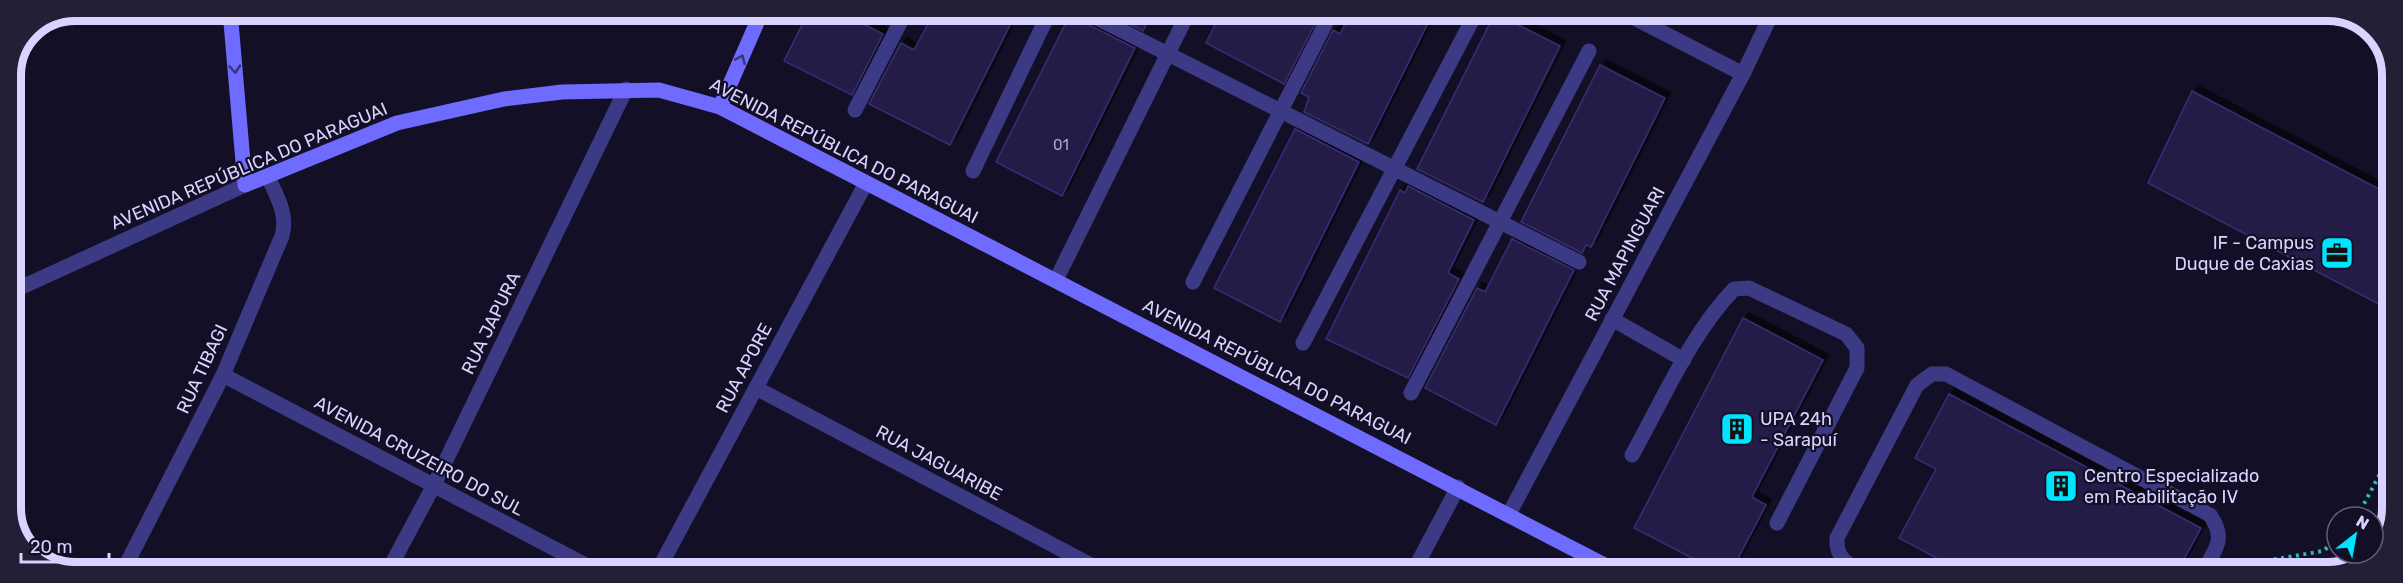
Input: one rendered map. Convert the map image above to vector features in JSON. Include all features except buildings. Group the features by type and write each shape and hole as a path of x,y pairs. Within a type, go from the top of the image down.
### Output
{"main road":[{"path":"231,21 245,185"},
{"path":"720,107 758,21"},
{"name":"AVENIDA REPÚBLICA DO PARAGUAI","path":"245,185 397,123 504,99 562,92 659,90 720,107 1599,562"}],"street":[{"path":"855,110 901,21"},
{"path":"973,171 1045,21"},
{"path":"1103,21 1579,262"},
{"path":"1056,280 1184,21"},
{"path":"1193,282 1327,21"},
{"path":"1303,344 1472,21"},
{"path":"1640,21 1743,74"},
{"name":"RUA MAPINGUARI","path":"1509,514 1743,74 1769,21"},
{"path":"1411,393 1589,51"},
{"name":"RUA JAPURA","path":"393,562 434,485 626,89"},
{"name":"RUA TIBAGI","path":"128,562 223,375 285,223 283,210 268,177"},
{"name":"RUA APORE","path":"662,562 866,183"},
{"name":"AVENIDA REPÚBLICA DO PARAGUAI","path":"21,287 245,185"},
{"path":"1632,455 1684,360 1720,303 1734,289 1749,288 1846,334 1857,348 1857,368 1777,523"},
{"path":"1612,319 1684,360"},
{"path":"1844,562 1836,551 1837,538 1917,385 1932,374 1946,374 2210,515 2219,528 2219,542 2208,562"},
{"name":"AVENIDA CRUZEIRO DO SUL","path":"223,375 578,562"},
{"name":"RUA JAGUARIBE","path":"756,388 1085,562"},
{"path":"1418,562 1458,487"}],"path":[{"path":"2363,505 2382,470"},
{"path":"2264,562 2325,549"}],"place":[{"name":"IF - Campus Duque de Caxias","path":"2337,253"},
{"name":"UPA 24h - Sarapuí","path":"1737,429"},
{"name":"Centro Especializado em Reabilitação IV","path":"2061,486"}]}
